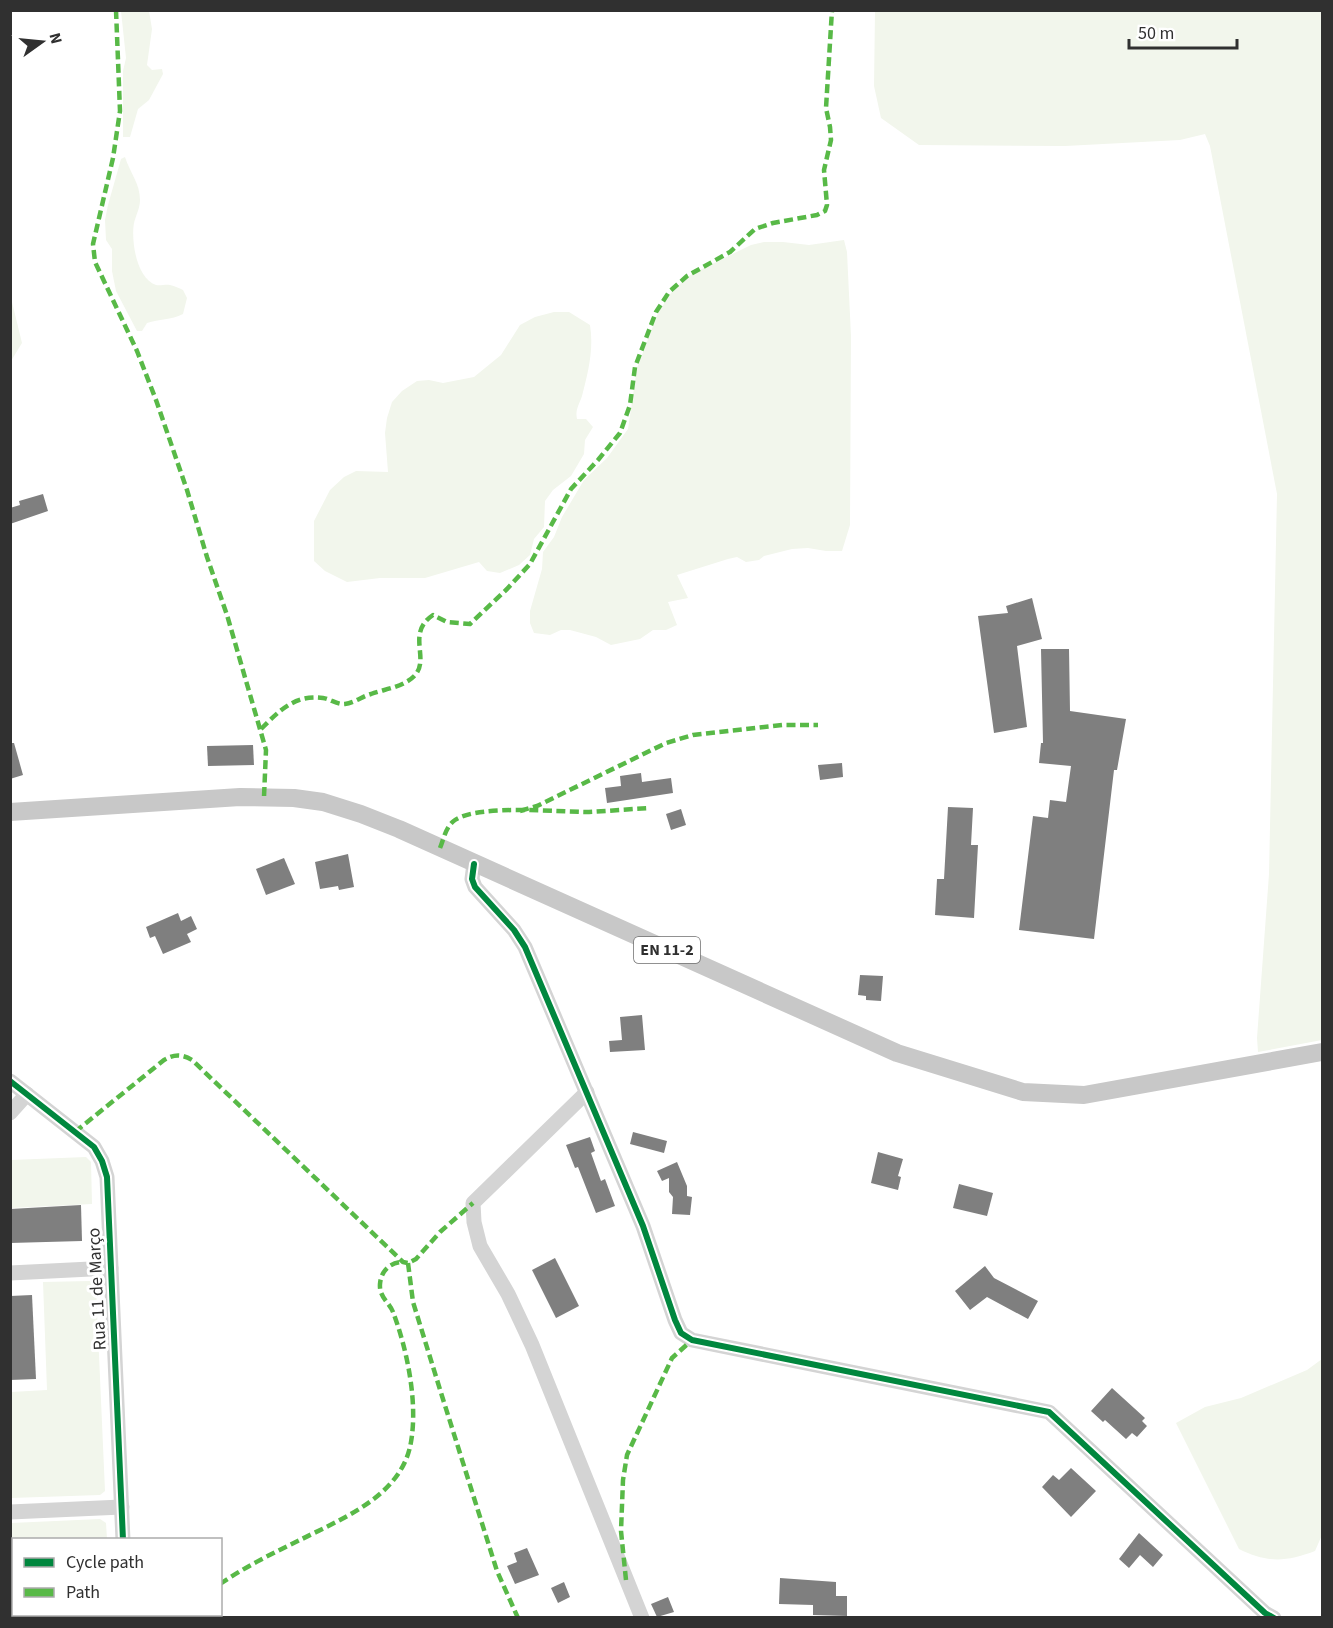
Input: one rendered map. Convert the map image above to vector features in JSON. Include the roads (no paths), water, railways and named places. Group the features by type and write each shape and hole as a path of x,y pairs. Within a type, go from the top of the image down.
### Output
{"main road":[{"name":"EN 11-2","path":"10,812 240,796 294,798 323,802 361,814 897,1053 1023,1092 1084,1095 1323,1052"}],"street":[{"path":"474,864 472,879 475,887 514,930 525,947 643,1226 681,1333 692,1340 1048,1412 1254,1611 1274,1617"},
{"name":"Rua 11 de Março","path":"10,1081 93,1147 102,1161 107,1177 123,1538"},
{"path":"587,1092 473,1203 474,1222 480,1246 508,1294 532,1345 642,1617"},
{"path":"10,1113 27,1094"},
{"path":"10,1273 111,1268"},
{"path":"10,1512 122,1507"}]}
